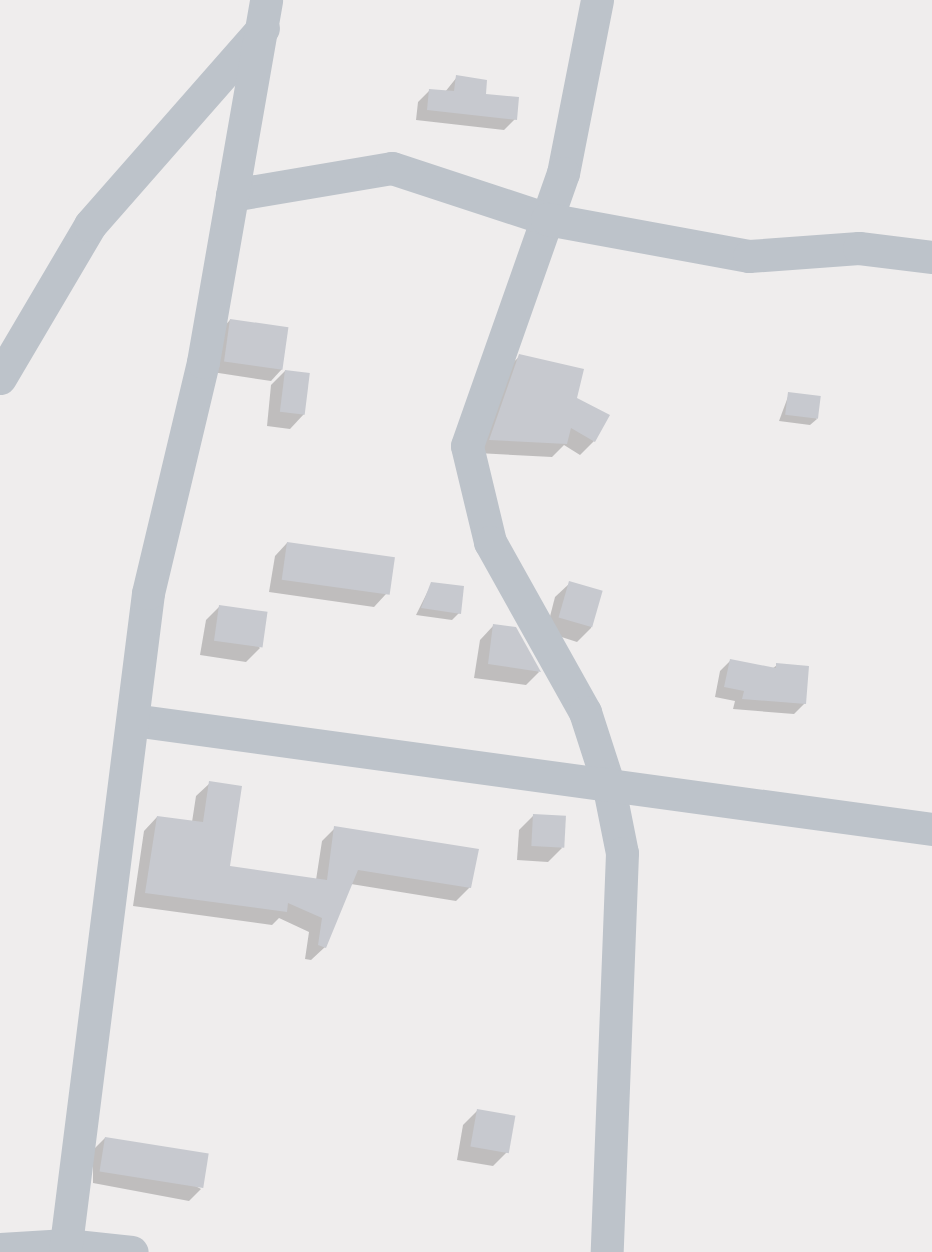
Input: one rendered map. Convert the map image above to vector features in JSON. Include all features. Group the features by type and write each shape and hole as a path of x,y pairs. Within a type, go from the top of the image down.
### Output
{"street":[{"path":"597,0 563,173 467,446 490,542 585,712 608,783 622,853 606,1252"},
{"path":"66,1248 148,593 203,362 265,14"},
{"path":"0,378 90,225 265,14"},
{"path":"232,195 392,168 547,219 749,256 859,248 932,257"},
{"path":"133,720 932,829"},
{"path":"0,1249 66,1248 132,1252"}],"building":[{"path":"456,75 487,80 486,94 519,97 517,120 427,110 429,89 454,91"},
{"path":"230,319 288,327 282,370 224,362"},
{"path":"519,354 584,369 577,398 610,415 595,442 571,428 567,444 489,440"},
{"path":"285,370 310,373 305,415 280,412"},
{"path":"788,392 821,396 818,419 785,415"},
{"path":"287,542 395,557 390,595 282,580"},
{"path":"569,581 603,591 592,627 559,618"},
{"path":"431,582 464,586 461,614 421,608"},
{"path":"219,605 268,612 263,647 214,641"},
{"path":"493,624 516,627 541,672 488,664"},
{"path":"730,659 776,668 776,663 809,666 806,704 742,699 744,691 724,687"},
{"path":"209,781 242,786 230,866 327,880 334,826 479,849 471,888 358,870 326,948 318,945 322,918 288,903 287,912 145,893 157,816 203,822"},
{"path":"533,814 566,816 564,848 531,846"},
{"path":"477,1109 515,1116 509,1153 470,1146"},
{"path":"105,1137 209,1153 203,1188 100,1172"}]}
